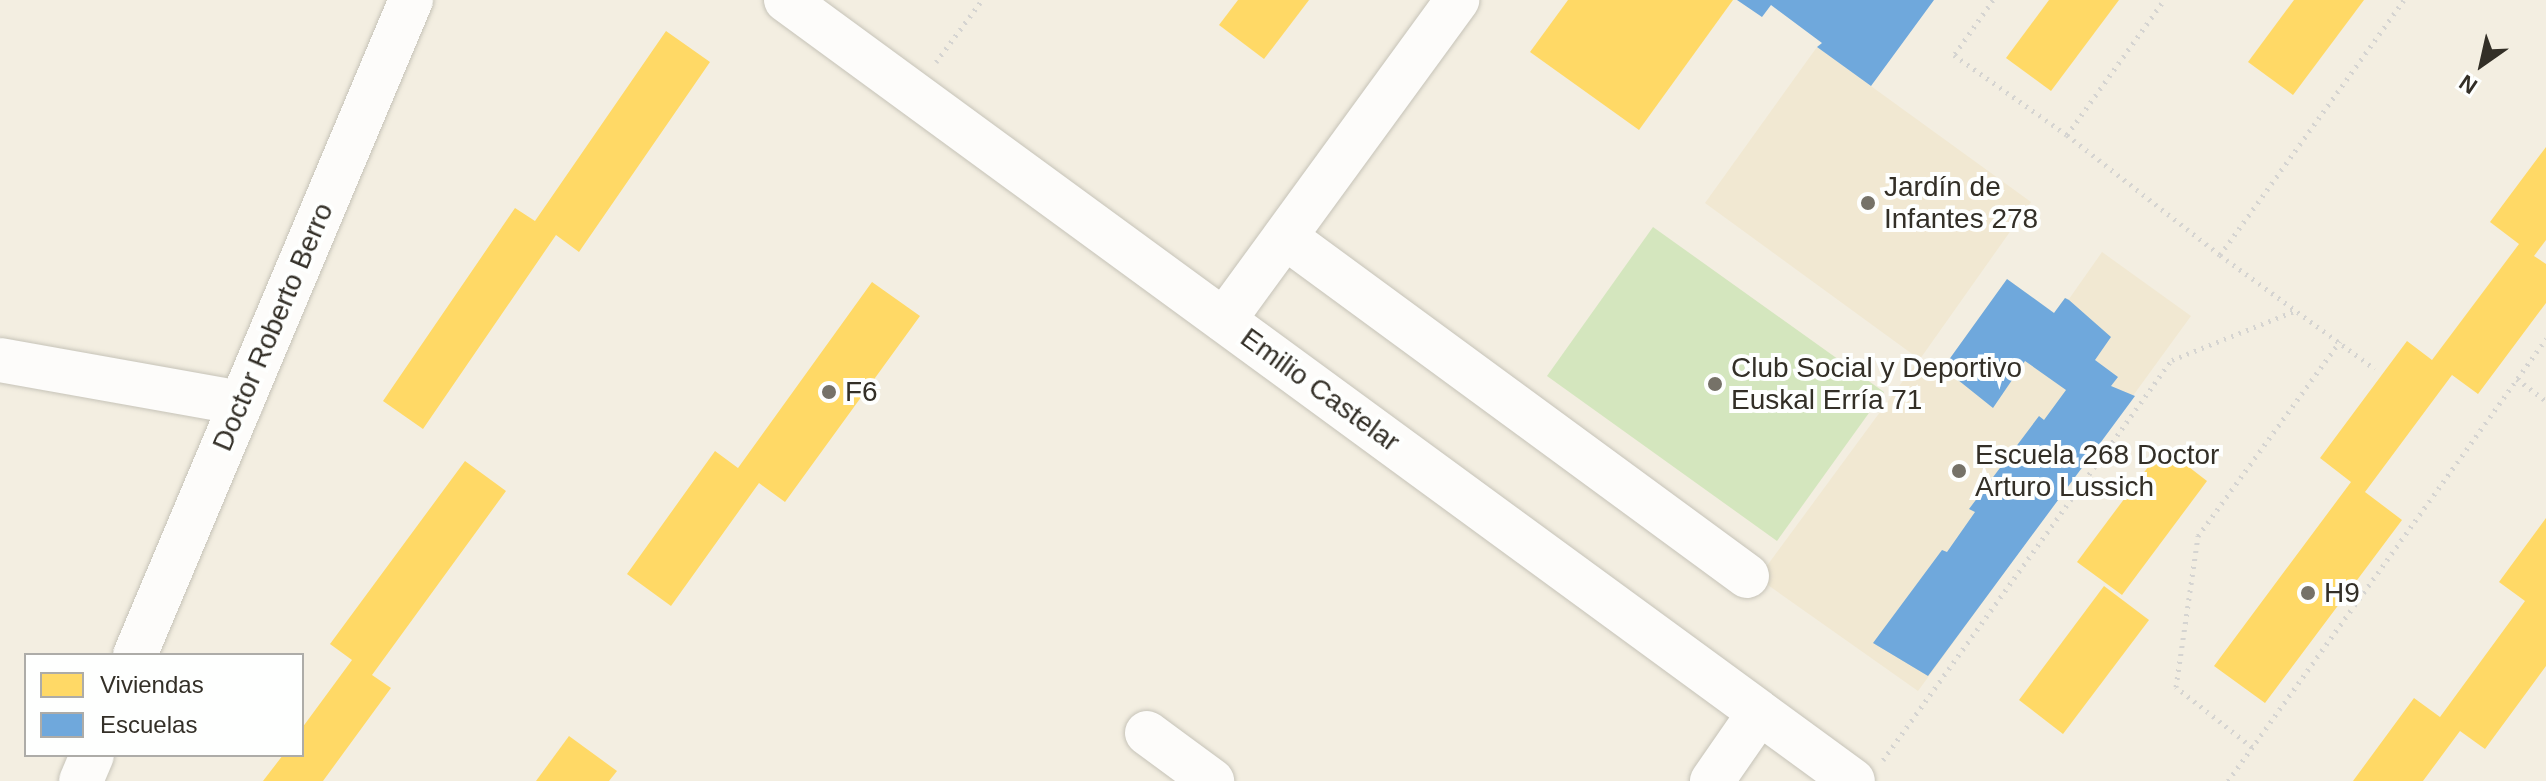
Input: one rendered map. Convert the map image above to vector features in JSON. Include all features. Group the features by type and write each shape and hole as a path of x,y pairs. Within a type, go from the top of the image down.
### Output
{"street":[{"name":"Doctor Roberto Berro","path":"136,653 411,0"},
{"name":"Emilio Castelar","path":"786,0 1759,713 1865,775"},
{"path":"1224,320 1457,0"},
{"path":"1285,237 1747,576"},
{"path":"0,360 241,403"},
{"path":"1712,781 1759,713"},
{"path":"1147,733 1212,781"},
{"path":"81,781 91,757"}],"path":[{"path":"913,91 982,0"},
{"path":"1993,0 1954,55 2067,135 2220,255 2375,369"},
{"path":"2067,135 2164,0"},
{"path":"2220,255 2404,0"},
{"path":"1865,775 2172,360 2297,310"},
{"path":"2228,781 2546,339"},
{"path":"2252,747 2176,687 2198,536 2340,341"},
{"path":"2517,379 2546,401"}],"shaded area":[{"name":"Escuela 268 Doctor Arturo Lussich","path":"1817,47 2031,202 1920,359 1943,368 2007,279 2054,313 2065,298 2069,299 2102,252 2191,316 1918,691 1758,578 1919,359 1705,203"}],"green space":[{"name":"Club Social y Deportivo Euskal Erría 71","path":"1653,227 1884,392 1777,541 1547,376"}],"building: Viviendas":[{"path":"1238,0 1309,0 1264,59 1219,25"},
{"path":"1568,0 1733,0 1639,130 1530,52"},
{"path":"2049,0 2119,0 2051,91 2006,58"},
{"path":"2294,0 2364,0 2293,95 2248,62"},
{"path":"666,31 710,62 579,252 556,235 423,429 383,401 515,208 535,221"},
{"path":"2546,147 2546,240 2534,256 2546,264 2546,303 2478,394 2452,375 2365,492 2402,520 2265,703 2214,666 2351,482 2320,458 2407,341 2432,360 2519,244 2490,222"},
{"name":"F6","path":"872,282 920,316 785,502 759,483 671,606 627,574 715,451 738,468"},
{"path":"2163,447 2207,481 2122,595 2077,562"},
{"path":"465,461 506,491 372,675 391,688 323,781 263,781 281,757 304,757 304,725 352,660 330,644"},
{"path":"2546,518 2546,666 2485,749 2460,731 2423,781 2353,781 2414,698 2440,717 2525,601 2499,582"},
{"path":"2104,586 2149,620 2063,734 2019,700"},
{"path":"569,736 617,771 609,781 536,781"}],"building: Escuelas":[{"path":"1737,0 1934,0 1871,86 1817,47 1822,43 1771,5 1762,17"},
{"path":"2007,279 2054,313 2065,298 2069,300 2111,337 2095,360 2118,377 2111,386 2135,396 1928,676 1873,643 1942,550 1947,552 1975,512 1969,509 2039,416 2044,420 2066,390 2025,361 1993,408 1943,368"}],"place":[{"name":"Jardín de Infantes 278","path":"1868,203"},
{"name":"Club Social y Deportivo Euskal Erría 71","path":"1715,384"},
{"name":"F6","path":"829,392"},
{"name":"Escuela 268 Doctor Arturo Lussich","path":"1959,471"},
{"name":"H9","path":"2308,593"}]}
